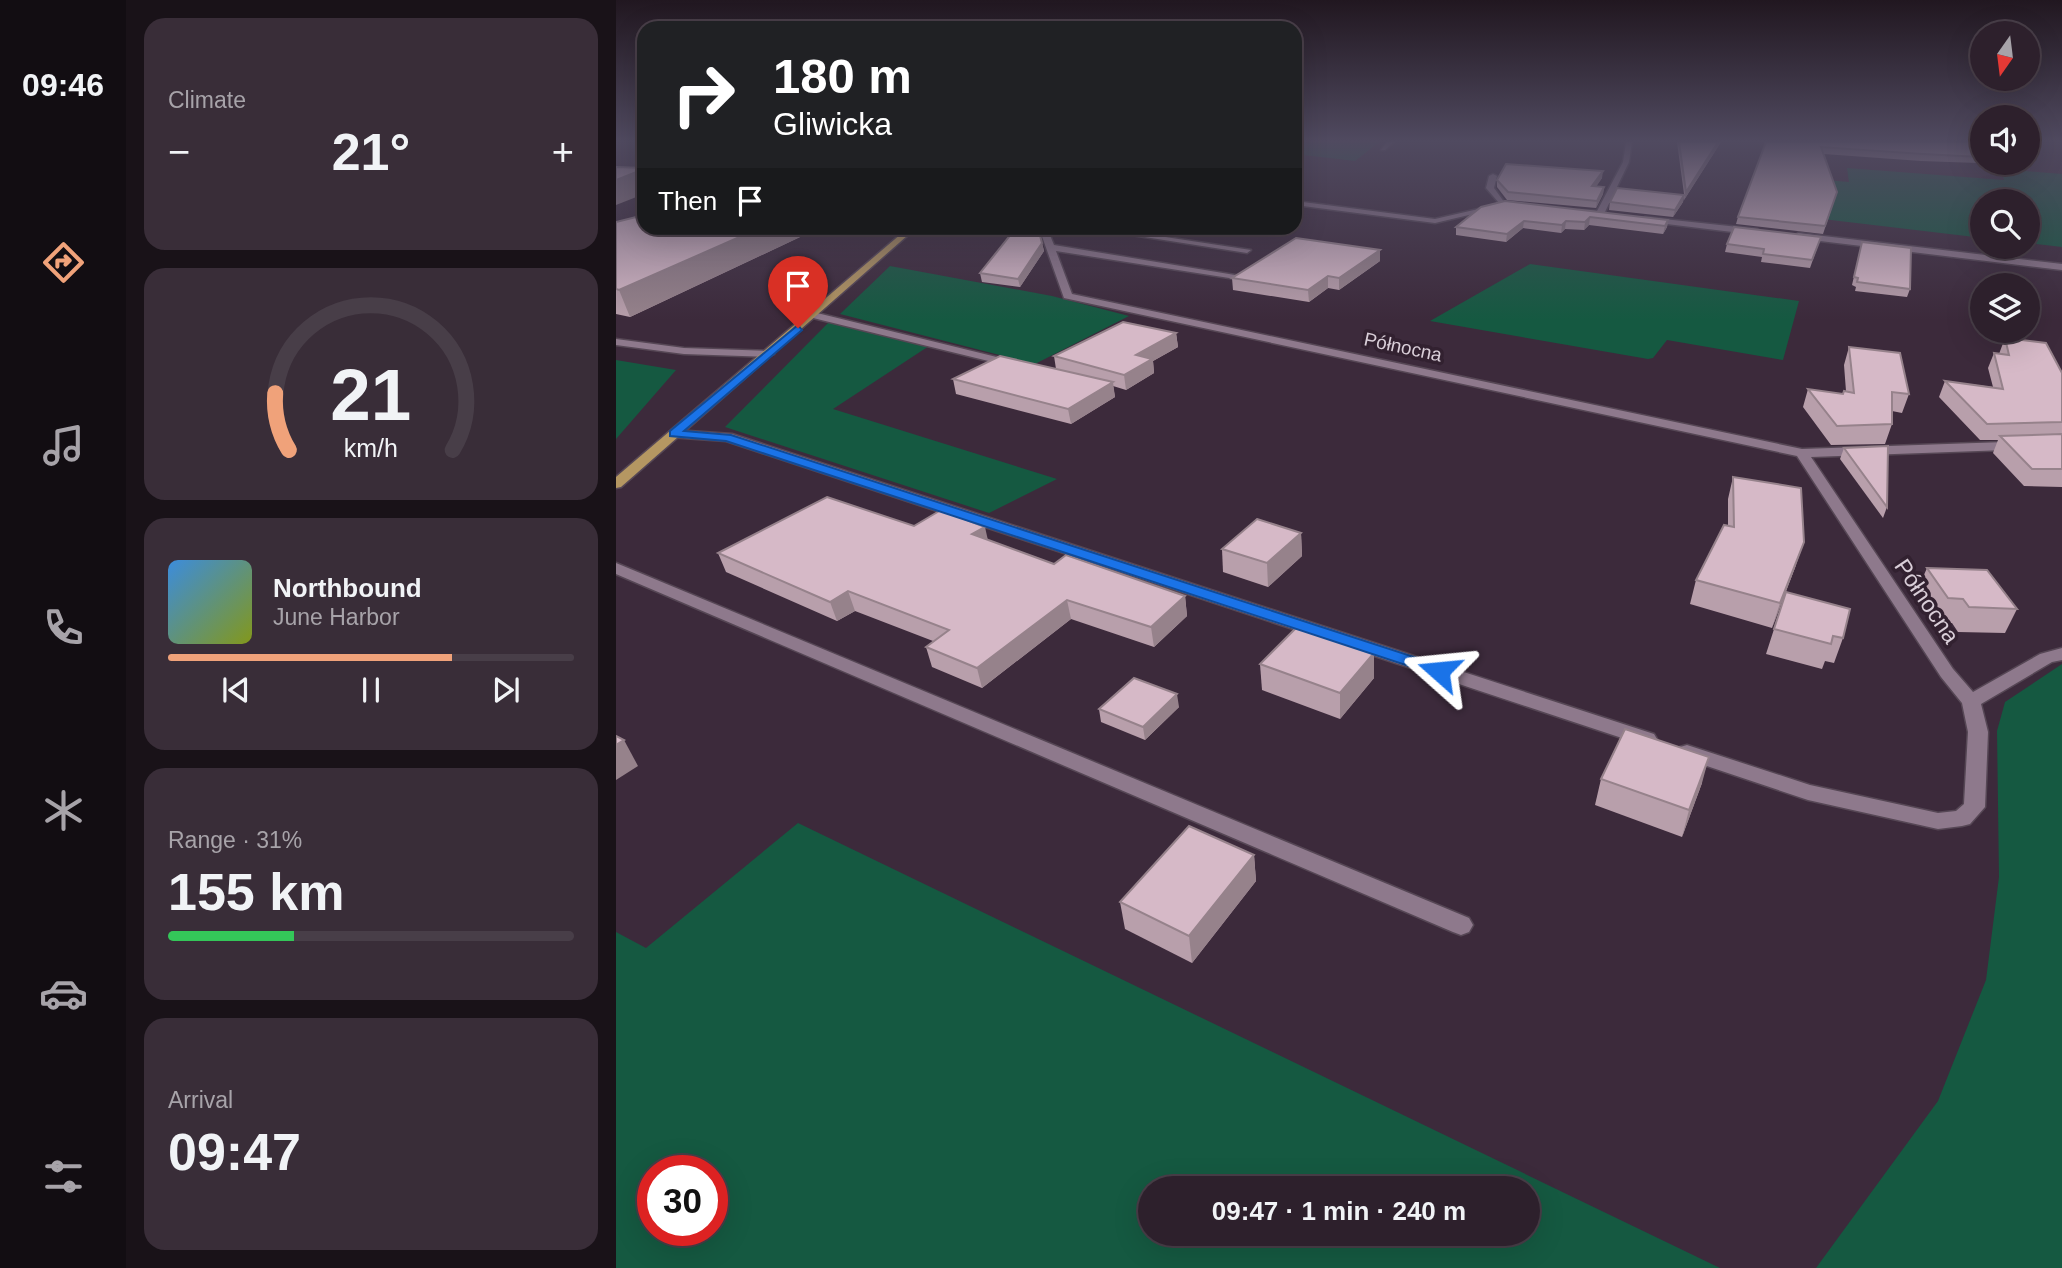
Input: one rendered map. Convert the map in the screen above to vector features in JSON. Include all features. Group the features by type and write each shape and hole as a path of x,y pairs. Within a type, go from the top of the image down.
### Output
{"main road":[{"path":"616,485 904,235"}],"street":[{"path":"1600,214 1606,201"},
{"path":"1302,204 1435,221 1504,204 1518,205"},
{"path":"1573,211 1614,215"},
{"path":"1628,217 1767,233"},
{"path":"1781,234 2062,267"},
{"name":"Północna","path":"1045,235 1068,296 1801,453 2062,443"},
{"path":"1141,235 1247,250"},
{"path":"1050,247 1242,277"},
{"path":"813,314 1024,366"},
{"path":"616,342 684,351 768,354"},
{"path":"674,433 727,438 1808,792 1938,821 1962,818 1974,807 1978,732 1971,702 2046,658 2062,654"},
{"name":"Północna","path":"1801,453 1947,673 1971,702"},
{"path":"616,568 1461,925"}],"green space":[{"path":"1765,201 1970,201 1970,236 1764,212"},
{"path":"2040,201 2062,201 2062,247 2040,244"},
{"path":"1530,264 1799,301 1783,360 1667,340 1653,358 1648,359 1430,321"},
{"path":"890,266 1052,296 1129,316 1035,364 840,314"},
{"path":"829,322 929,346 833,409 1057,479 989,513 725,427"},
{"path":"616,360 676,370 616,439"},
{"path":"2062,664 2062,1268 1816,1268 1938,1101 1986,980 1999,877 1997,731 2005,702"},
{"path":"798,823 1529,1176 1138,1176 1138,1246 1540,1246 1540,1181 1720,1268 616,1268 616,932 646,948"}],"building":[{"path":"1506,201 1668,220 1665,226 1590,217 1585,222 1566,221 1562,225 1524,221 1507,234 1456,227 1481,207"},
{"path":"1610,201 1680,201 1675,210"},
{"path":"1744,201 1834,201 1825,226 1738,217"},
{"path":"637,217 637,235 744,235 619,290 616,289 616,222"},
{"path":"1734,227 1821,237 1812,260 1763,254 1764,249 1727,244"},
{"path":"1010,235 1040,235 1042,243 1018,279 980,273"},
{"path":"1296,238 1380,250 1339,278 1328,276 1308,290 1232,278"},
{"path":"1862,242 1911,248 1910,289 1857,282 1858,278 1854,277"},
{"path":"1123,322 1176,333 1136,355 1152,359 1124,375 1054,356"},
{"path":"2006,343 2046,343 2062,373 2062,422 1987,424 1945,381 2003,389 1994,353 2009,355"},
{"path":"1849,347 1900,353 1909,394 1892,392 1892,424 1837,426 1808,389 1854,393"},
{"path":"1000,356 1113,382 1068,409 953,379"},
{"path":"2062,434 2062,469 2032,469 2000,436"},
{"path":"1888,446 1887,507 1844,448"},
{"path":"1733,477 1801,488 1804,542 1780,603 1696,580 1724,525 1734,527"},
{"path":"827,497 914,526 941,510 985,527 972,534 1054,564 1066,555 1185,596 1151,627 1067,600 977,668 926,647 949,630 848,591 830,602 718,553"},
{"path":"1257,519 1301,533 1267,563 1222,549"},
{"path":"1927,568 1987,570 2017,609 1969,607 1963,599 1948,598"},
{"path":"1786,592 1850,609 1843,638 1833,636 1831,644 1774,629"},
{"path":"1297,627 1374,653 1340,693 1260,664"},
{"path":"1134,678 1177,694 1143,727 1099,709"},
{"path":"1625,729 1709,757 1689,810 1601,779"},
{"path":"616,736 624,740 616,745"},
{"path":"1189,826 1254,855 1189,936 1120,902"}],"route":[{"path":"798,328 674,433 727,438 1439,671"}]}
